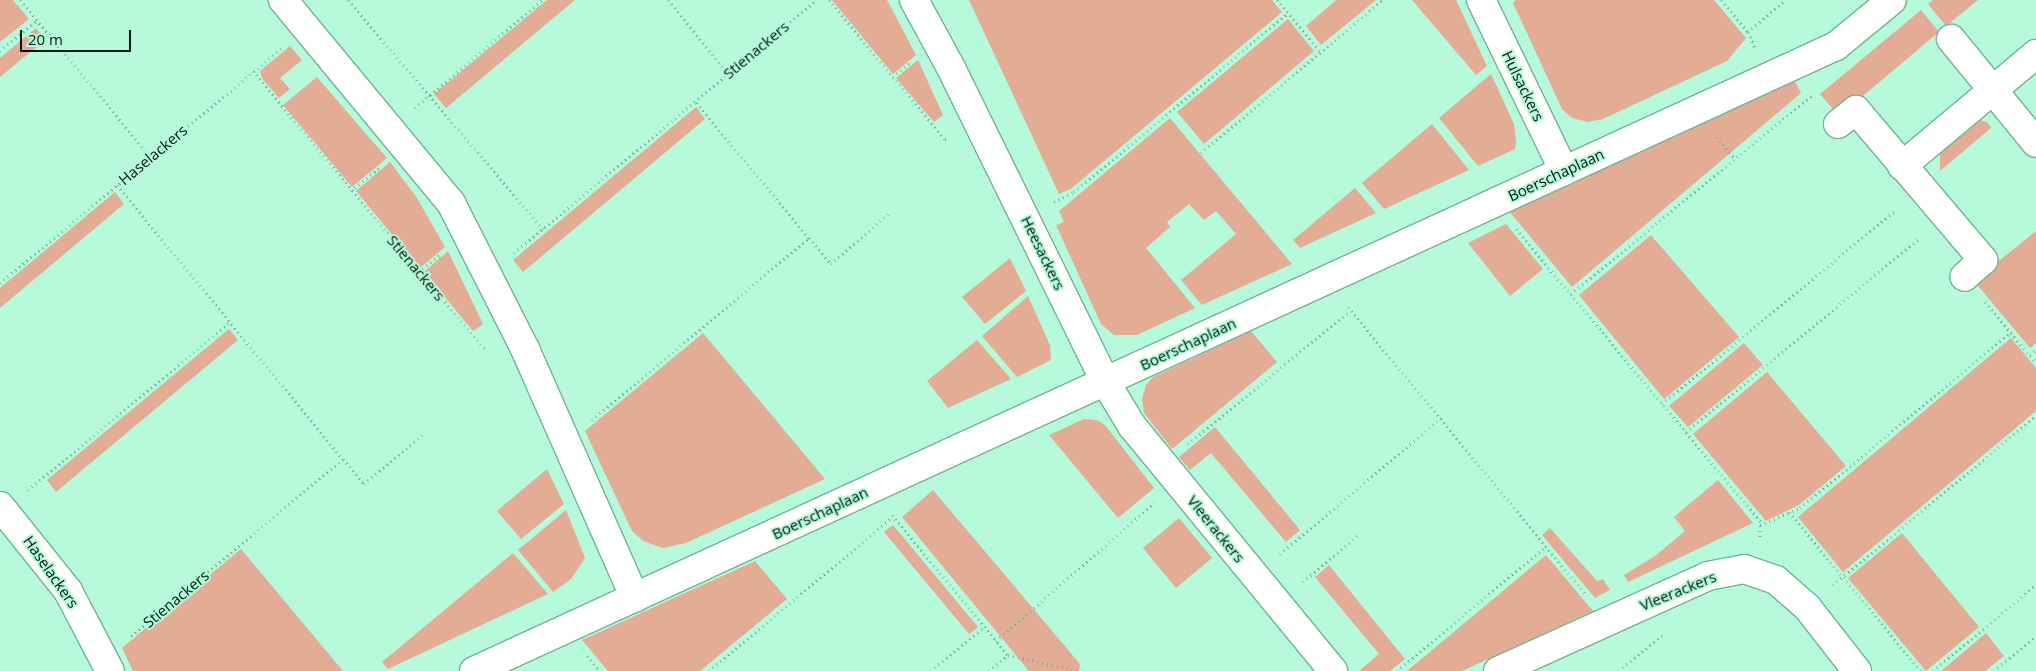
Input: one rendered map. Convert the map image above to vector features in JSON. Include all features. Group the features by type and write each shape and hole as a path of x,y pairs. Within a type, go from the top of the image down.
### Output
{"street":[{"path":"283,0 451,203 488,275 566,442 635,598"},
{"name":"Heesackers","path":"914,0 979,124 1106,383"},
{"name":"Hulsackers","path":"1481,0 1564,171"},
{"name":"Boerschaplaan","path":"474,671 1106,383 1836,46 1892,0"},
{"path":"1951,39 2036,143"},
{"path":"1902,166 2036,54"},
{"path":"1838,124 1856,110 1983,260 1964,277"},
{"name":"Vleerackers","path":"1106,383 1132,426 1333,671"},
{"name":"Haselackers","path":"5,521 68,591 107,665"},
{"name":"Vleerackers","path":"1498,671 1607,620 1708,576 1744,569 1776,580 1807,607 1857,671"}],"path":[{"path":"20,0 151,157"},
{"path":"348,0 543,229"},
{"path":"390,129 542,0"},
{"path":"668,0 728,73"},
{"name":"Stienackers","path":"488,275 817,0"},
{"path":"829,0 945,139 979,124"},
{"path":"1278,0 1321,52"},
{"path":"1200,153 1383,0"},
{"path":"1721,0 1748,32 1768,77"},
{"path":"1748,32 1785,0"},
{"path":"1024,216 1074,192 1288,13"},
{"path":"0,51 36,21"},
{"name":"Haselackers","path":"0,283 306,27"},
{"name":"Stienackers","path":"253,71 491,357"},
{"path":"1570,294 1820,89"},
{"path":"696,101 831,264 888,214"},
{"path":"117,185 364,484 422,434"},
{"path":"1498,202 1508,220 1686,432 1760,525 1759,574"},
{"path":"1662,404 1903,204"},
{"path":"1686,432 1927,232"},
{"path":"566,442 808,238"},
{"path":"1331,278 1350,310 1442,417 1607,620"},
{"path":"996,641 1170,474 1350,310"},
{"path":"5,521 230,323"},
{"path":"1760,525 1800,508 2011,332"},
{"path":"2036,350 2030,355 2036,363"},
{"path":"1807,607 2036,416"},
{"path":"1254,575 1442,417"},
{"name":"Stienackers","path":"107,665 342,459"},
{"path":"877,487 892,517 1008,655 1081,671"},
{"path":"1789,512 1921,671"},
{"path":"709,671 892,517"},
{"path":"1278,604 1360,534"},
{"path":"1398,671 1546,546"},
{"path":"1933,671 2036,585"},
{"path":"931,671 984,627"},
{"path":"1994,671 2036,636"},
{"path":"989,671 1008,655"}],"shaded area":[{"path":"0,0 13,0 29,19 0,42"},
{"path":"547,0 575,0 446,108 434,94"},
{"path":"832,0 887,0 916,55 893,74"},
{"path":"969,0 1272,0 1282,12 1072,188 1059,194"},
{"path":"1336,0 1376,0 1321,45 1306,26"},
{"path":"1412,0 1456,0 1487,66 1476,75"},
{"path":"1516,0 1714,0 1746,38 1727,61 1603,119 1588,122 1572,118 1562,109 1513,3"},
{"path":"1933,0 1978,0 1946,26 1928,4"},
{"path":"1921,10 1939,32 1839,116 1820,94"},
{"path":"1288,19 1314,51 1204,144 1177,112"},
{"path":"36,28 45,40 0,77 0,58"},
{"path":"290,46 302,60 280,78 290,89 279,98 262,78 260,71"},
{"path":"918,60 943,115 934,122 896,78"},
{"path":"1491,74 1514,124 1516,142 1515,149 1478,166 1439,118"},
{"path":"317,77 387,158 352,187 283,105"},
{"path":"1794,80 1801,93 1572,287 1509,211"},
{"path":"696,107 705,119 523,272 513,260"},
{"path":"1170,118 1292,264 1202,305 1181,280 1236,234 1216,211 1204,220 1189,204 1167,222 1170,227 1146,248 1195,308 1137,335 1114,335 1101,324 1056,225 1064,222 1059,211"},
{"path":"1976,119 1987,122 1991,128 1940,171 1940,150"},
{"path":"1432,124 1469,170 1384,209 1362,183"},
{"path":"390,162 417,198 445,247 420,268 356,191"},
{"path":"1355,188 1376,213 1300,248 1293,240"},
{"path":"115,192 124,204 0,308 0,288"},
{"path":"1506,224 1543,269 1510,296 1468,243"},
{"path":"2036,231 2036,343 2030,348 1974,281"},
{"path":"1651,235 1739,337 1664,399 1579,295"},
{"path":"448,251 483,324 473,331 424,272"},
{"path":"1010,258 1026,291 985,324 962,297"},
{"path":"1028,296 1050,345 1051,360 1017,377 982,336"},
{"path":"229,329 238,340 56,492 47,480"},
{"path":"1251,331 1277,362 1172,449 1144,413 1142,399 1146,385 1153,377"},
{"path":"703,333 825,479 686,543 663,548 643,541 632,531 585,431"},
{"path":"2011,338 2036,368 2036,411 1843,572 1798,517"},
{"path":"977,340 1011,379 948,408 927,381"},
{"path":"1744,343 1763,365 1688,427 1669,406"},
{"path":"1767,372 1846,466 1799,505 1766,521 1693,434"},
{"path":"1084,419 1097,420 1105,425 1154,488 1118,518 1049,435"},
{"path":"1215,427 1300,530 1286,542 1211,453 1190,470 1179,457"},
{"path":"547,469 564,504 521,539 497,511"},
{"path":"1718,480 1753,523 1628,582 1624,575 1655,556 1685,531 1674,517"},
{"path":"933,490 1080,664 1079,671 1029,671 902,517"},
{"path":"566,510 585,558 571,579 553,592 518,550"},
{"path":"1179,518 1212,558 1176,588 1143,548"},
{"path":"893,525 978,627 969,634 884,532"},
{"path":"1550,528 1597,581 1603,579 1610,590 1595,598 1542,535"},
{"path":"1902,533 1979,627 1926,671 1848,578"},
{"path":"241,549 343,671 133,671 122,648"},
{"path":"513,553 548,594 388,669 382,662"},
{"path":"1546,555 1593,611 1462,671 1407,671"},
{"path":"755,561 787,599 700,671 608,671 582,640"},
{"path":"1329,565 1405,659 1390,671 1359,671 1379,654 1315,577"},
{"path":"1986,633 2004,656 1985,671 1941,671"}]}
